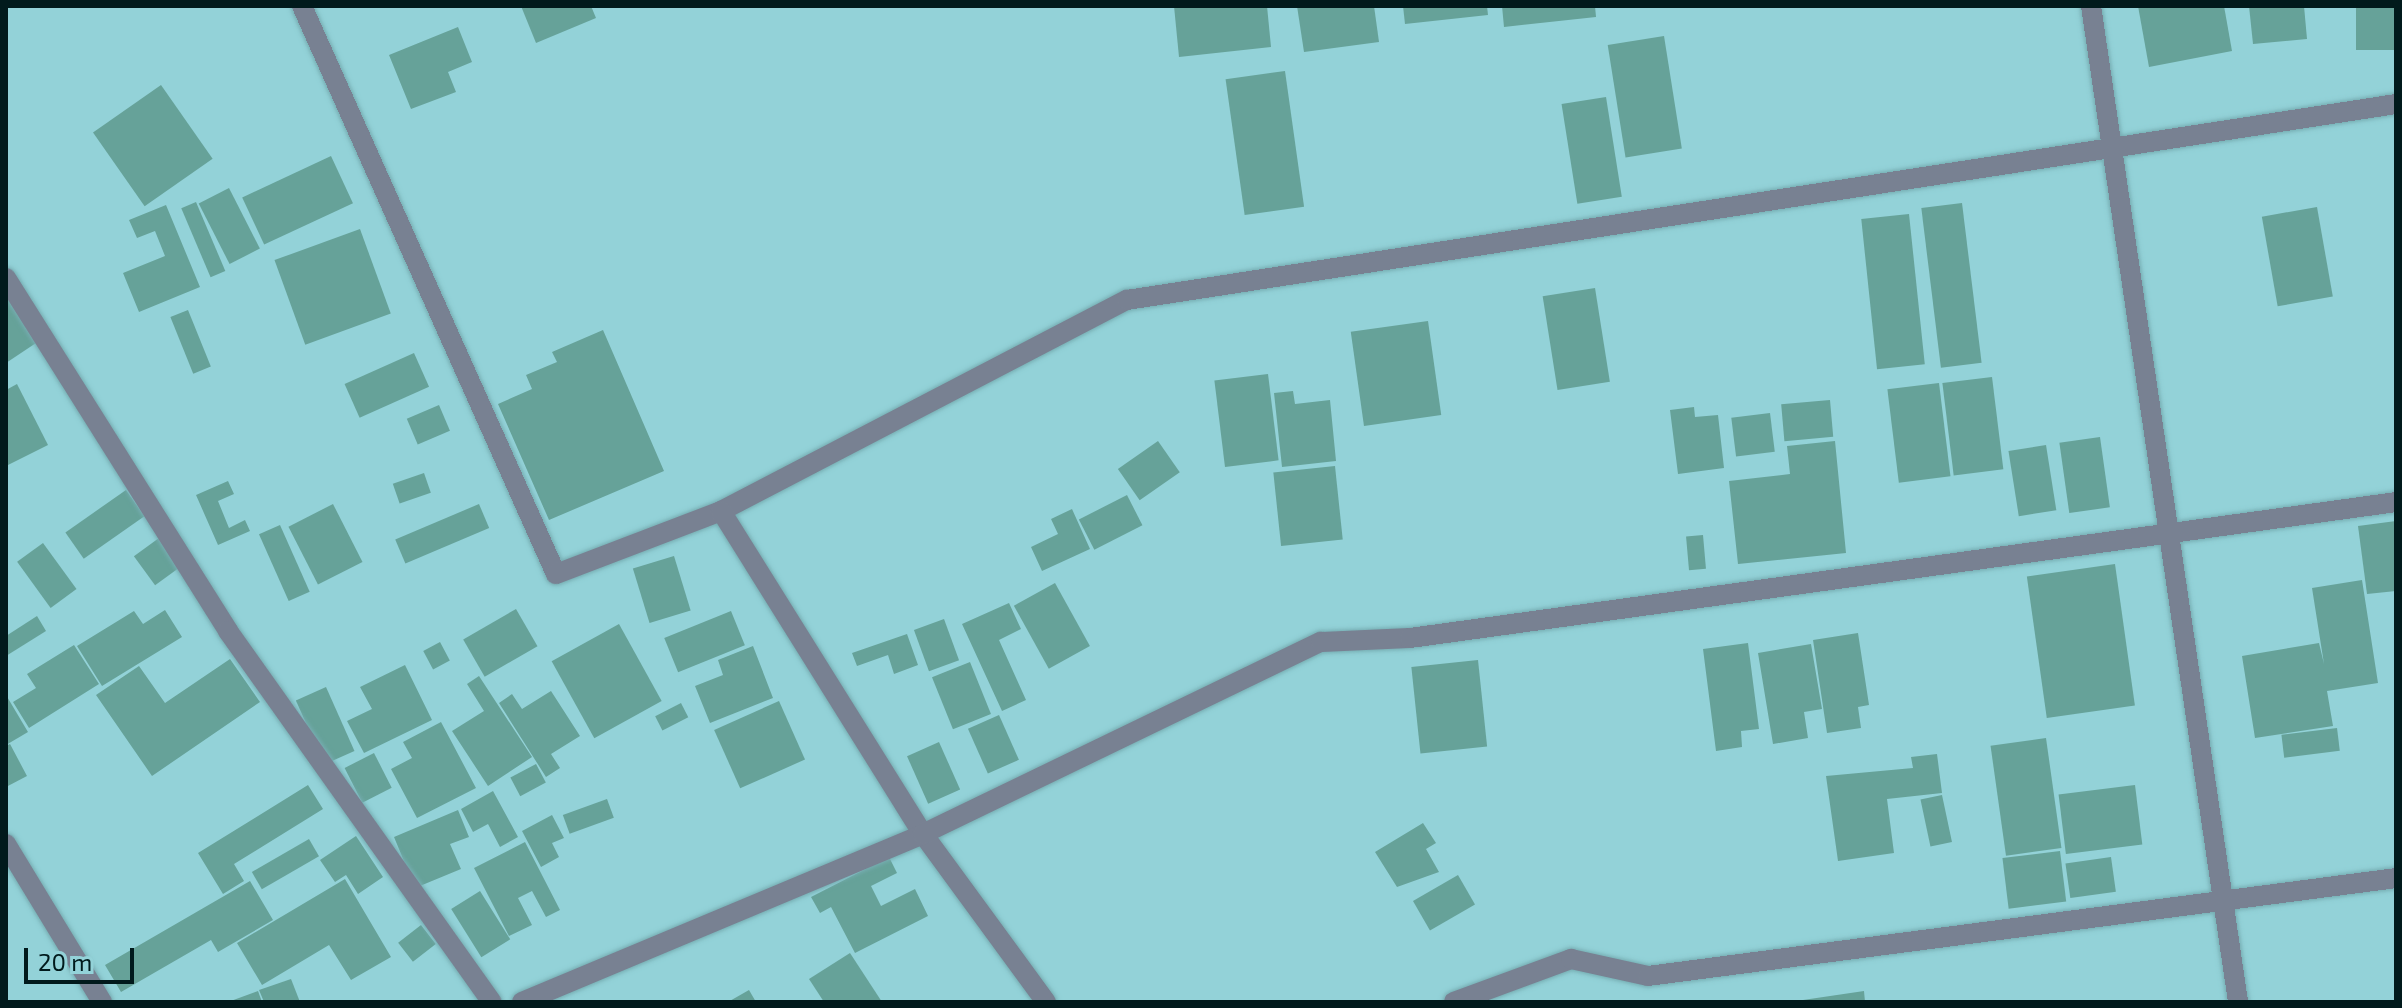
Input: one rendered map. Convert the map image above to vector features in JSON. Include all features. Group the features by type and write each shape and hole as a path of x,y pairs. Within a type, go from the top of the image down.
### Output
{"street":[{"path":"302,6 556,574 721,511 1127,300 2109,145 2396,104"},
{"path":"2091,6 2109,145 2172,531 2238,1002"},
{"path":"6,278 228,631 492,1002"},
{"path":"522,1002 923,834 1321,642 1410,638 2396,502"},
{"path":"721,511 923,834 1046,1002"},
{"path":"6,844 102,1002"},
{"path":"1454,1002 1571,959 1648,976 2222,905 2396,878"}],"building":[{"path":"521,6 591,6 596,18 536,43"},
{"path":"1174,6 1267,6 1271,47 1179,57"},
{"path":"1297,6 1374,6 1379,42 1304,52"},
{"path":"1403,6 1487,6 1488,15 1405,24"},
{"path":"1502,6 1595,6 1596,17 1504,27"},
{"path":"2138,6 2224,6 2232,51 2149,67"},
{"path":"2249,6 2304,6 2307,39 2253,44"},
{"path":"2356,6 2396,6 2396,50 2356,50"},
{"path":"458,27 472,62 448,72 456,92 411,109 389,55"},
{"path":"1664,36 1682,149 1626,158 1608,45"},
{"path":"1285,71 1304,207 1245,215 1226,79"},
{"path":"161,85 213,159 145,206 93,133"},
{"path":"1606,97 1622,197 1577,204 1562,104"},
{"path":"331,156 353,203 264,245 242,197"},
{"path":"229,188 260,249 230,264 199,203"},
{"path":"196,202 225,271 211,277 181,208"},
{"path":"1962,203 1982,363 1941,368 1921,208"},
{"path":"166,205 200,287 139,312 123,273 165,256 155,231 137,238 129,220"},
{"path":"2317,207 2333,297 2278,306 2262,217"},
{"path":"1909,214 1925,364 1877,369 1861,219"},
{"path":"360,229 391,314 305,345 274,260"},
{"path":"1595,288 1610,382 1558,390 1543,296"},
{"path":"12,299 39,341 6,363 6,302"},
{"path":"188,310 211,367 193,374 170,317"},
{"path":"1428,321 1441,415 1364,426 1351,332"},
{"path":"603,330 664,471 549,520 498,404 532,389 526,375 557,362 552,352"},
{"path":"414,353 429,387 360,418 345,384"},
{"path":"1268,374 1279,460 1225,467 1214,381"},
{"path":"1992,377 2003,469 1954,475 1942,383"},
{"path":"1939,383 1950,476 1899,483 1887,389"},
{"path":"17,384 48,445 6,466 6,390"},
{"path":"1293,391 1295,404 1330,400 1336,461 1282,467 1274,393"},
{"path":"1830,400 1833,437 1784,441 1781,404"},
{"path":"439,405 450,431 418,444 407,419"},
{"path":"1694,407 1695,417 1718,415 1724,468 1678,474 1670,410"},
{"path":"1770,413 1775,452 1736,456 1731,418"},
{"path":"2100,437 2110,507 2069,513 2059,443"},
{"path":"1158,441 1180,472 1140,500 1118,469"},
{"path":"1835,441 1846,553 1738,564 1729,481 1790,474 1787,446"},
{"path":"2046,445 2056,510 2019,516 2008,451"},
{"path":"1335,466 1343,540 1281,546 1273,472"},
{"path":"424,473 431,493 400,504 393,484"},
{"path":"228,481 234,494 218,501 229,528 245,520 250,531 218,545 196,495"},
{"path":"126,490 144,516 84,559 65,532"},
{"path":"1127,495 1142,525 1094,550 1079,520"},
{"path":"333,504 363,562 318,585 288,527"},
{"path":"479,504 489,528 405,563 395,540"},
{"path":"1072,509 1090,549 1042,571 1031,547 1058,534 1051,519"},
{"path":"2396,521 2396,591 2367,594 2358,526"},
{"path":"280,525 310,592 289,601 259,534"},
{"path":"1703,535 1706,569 1689,570 1686,536"},
{"path":"159,538 180,567 155,585 134,556"},
{"path":"43,543 77,589 51,608 17,562"},
{"path":"674,556 691,611 650,623 633,569"},
{"path":"2115,564 2135,706 2047,718 2027,576"},
{"path":"2362,580 2378,683 2327,691 2333,726 2255,738 2242,656 2319,643 2324,664 2312,588"},
{"path":"1055,583 1090,646 1049,669 1014,606"},
{"path":"1009,603 1021,629 999,640 1026,700 1002,711 962,624"},
{"path":"516,609 538,646 485,677 463,640"},
{"path":"165,610 182,637 102,686 77,646 134,611 143,624"},
{"path":"731,611 745,645 678,672 664,638"},
{"path":"37,616 46,631 6,656 6,636"},
{"path":"944,619 959,660 929,671 914,630"},
{"path":"619,624 662,701 594,738 552,661"},
{"path":"1858,633 1869,705 1858,707 1861,728 1827,733 1813,640"},
{"path":"907,634 918,665 894,674 888,655 857,666 852,653"},
{"path":"440,642 450,661 433,669 423,651"},
{"path":"1748,643 1759,729 1741,731 1742,747 1716,751 1703,649"},
{"path":"1811,644 1822,709 1804,712 1808,738 1773,744 1758,653"},
{"path":"74,645 99,684 29,728 13,702 36,688 27,674"},
{"path":"753,646 773,698 710,723 695,686 723,675 718,660"},
{"path":"230,659 260,702 152,776 96,695 139,666 165,703"},
{"path":"1478,660 1487,747 1420,754 1411,667"},
{"path":"970,662 991,714 953,729 932,677"},
{"path":"405,665 432,720 364,753 347,721 372,709 360,687"},
{"path":"479,676 532,757 488,786 452,731 484,711 467,684"},
{"path":"326,687 354,751 324,764 296,700"},
{"path":"551,691 580,736 551,754 560,768 546,777 499,703 512,694 522,709"},
{"path":"6,695 28,732 6,745"},
{"path":"779,701 805,759 740,788 714,730"},
{"path":"681,703 688,717 662,730 655,716"},
{"path":"999,715 1019,760 988,774 968,729"},
{"path":"441,722 476,788 417,818 391,769 412,758 403,742"},
{"path":"2337,728 2340,751 2284,758 2281,735"},
{"path":"2046,738 2061,848 2006,856 1991,746"},
{"path":"939,742 960,790 928,804 907,756"},
{"path":"10,744 27,776 6,787 6,746"},
{"path":"374,753 392,788 362,803 345,768"},
{"path":"1937,754 1942,793 1887,799 1894,853 1838,861 1826,776 1913,768 1911,757"},
{"path":"536,764 546,783 520,796 510,778"},
{"path":"308,785 323,809 234,864 244,881 223,894 198,853"},
{"path":"2135,785 2142,845 2066,854 2059,794"},
{"path":"493,791 518,837 500,847 488,824 473,832 461,809"},
{"path":"1942,795 1952,842 1930,847 1920,800"},
{"path":"607,799 614,818 570,834 563,815"},
{"path":"458,810 469,837 450,844 461,869 415,888 394,837"},
{"path":"552,815 564,838 552,843 559,857 541,867 522,831"},
{"path":"1423,823 1436,843 1426,849 1439,872 1397,887 1375,852"},
{"path":"356,836 383,877 358,894 346,875 335,882 320,860"},
{"path":"309,839 319,856 262,889 252,872"},
{"path":"525,842 560,910 546,917 532,891 518,898 532,925 509,936 474,868"},
{"path":"2060,851 2066,902 2009,909 2002,858"},
{"path":"889,857 897,873 871,886 881,906 915,889 928,916 855,953 831,907 820,913 811,897"},
{"path":"2111,857 2116,892 2070,898 2065,863"},
{"path":"1458,875 1475,904 1430,930 1413,901"},
{"path":"345,879 391,957 351,980 329,945 262,985 237,943"},
{"path":"250,881 273,920 218,952 211,940 121,992 105,965"},
{"path":"480,891 510,939 481,957 451,909"},
{"path":"421,925 436,944 413,962 398,943"},
{"path":"850,953 882,1002 824,1002 809,979"},
{"path":"291,979 300,1002 264,1002 259,990"},
{"path":"749,990 756,1002 728,1002"},
{"path":"258,991 262,1002 228,1002"},
{"path":"1864,991 1865,1002 1803,1002 1803,1000"}]}
